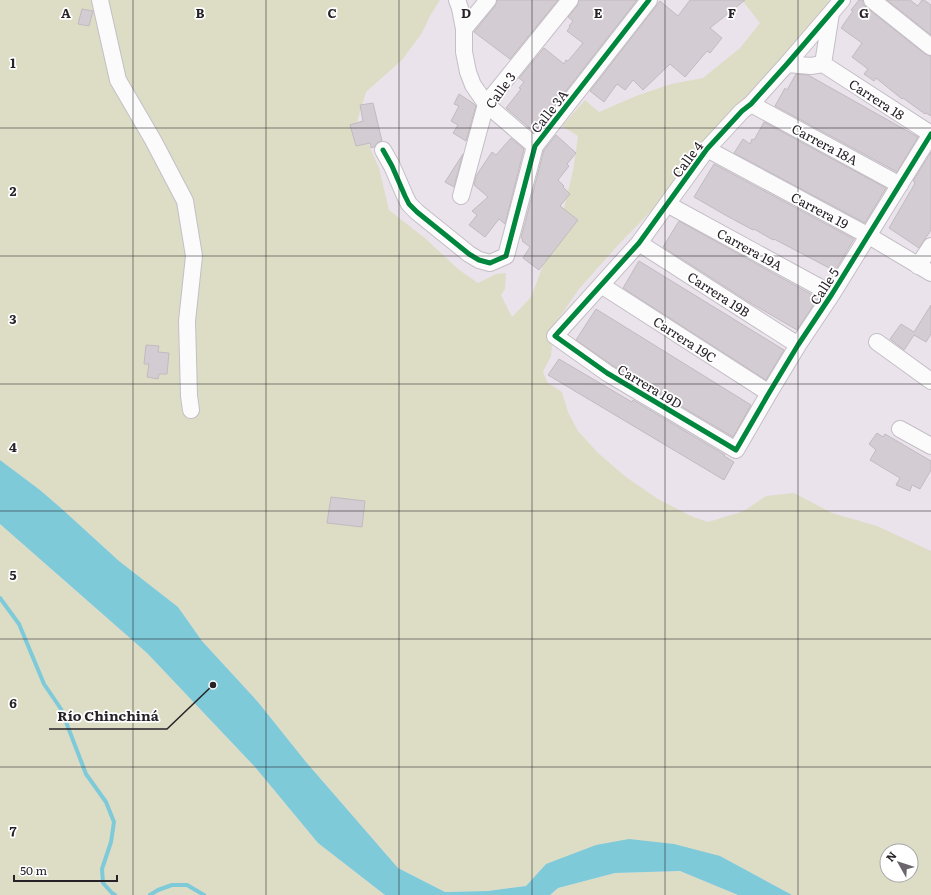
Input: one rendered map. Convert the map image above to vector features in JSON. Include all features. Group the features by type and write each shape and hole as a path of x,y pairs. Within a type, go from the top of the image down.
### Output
{"street":[{"path":"100,0 118,80 153,140 185,201 194,256 187,321 189,396 191,410"},
{"path":"457,0 464,29 464,52 468,72 473,85 486,104 535,146"},
{"path":"464,29 488,0"},
{"name":"Calle 3","path":"461,196 486,104 570,0"},
{"name":"Calle 3A","path":"383,150 409,204 417,212 469,254 479,260 490,262 506,256 535,146 649,0"},
{"name":"Calle 4","path":"556,336 639,242 707,149 742,111 751,104 842,0"},
{"path":"872,0 931,47"},
{"path":"787,64 811,66 823,64 831,13"},
{"name":"Carrera 18","path":"823,64 931,134"},
{"name":"Carrera 18A","path":"751,104 900,185"},
{"name":"Calle 5","path":"736,450 798,345 869,236 931,134"},
{"name":"Carrera 19","path":"707,149 869,236 925,269"},
{"name":"Carrera 19A","path":"667,204 832,294"},
{"name":"Carrera 19B","path":"639,242 798,345"},
{"path":"925,269 931,246"},
{"name":"Carrera 19C","path":"601,285 769,394"},
{"name":"Carrera 19D","path":"556,336 607,373 736,450"},
{"path":"877,342 931,381"},
{"path":"900,429 931,446"}],"green space":[{"path":"0,0 440,0 422,33 402,60 366,92 356,125 368,143 379,168 389,210 426,239 458,269 478,283 496,274 506,273 505,289 501,295 512,317 531,297 562,216 573,171 578,136 562,126 585,100 599,112 636,96 671,84 703,78 740,48 760,23 742,0 830,1 802,36 701,145 680,172 662,200 619,244 579,289 550,331 552,348 551,356 543,372 548,383 562,392 568,412 578,431 598,453 626,477 658,499 693,517 708,522 744,511 766,496 794,493 832,513 877,526 931,551 931,895 792,895 720,856 546,864 526,886 488,891 445,892 398,868 306,762 258,702 202,641 178,607 119,561 40,490 0,460"},
{"path":"0,524 147,653 255,767 318,843 385,895 0,895"},
{"path":"680,871 738,895 550,895 558,888 615,873"}],"water":[{"path":"0,460 40,490 119,561 178,607 202,641 258,702 306,762 398,868 445,892 488,891 526,886 546,864 596,845 629,839 674,844 720,856 792,895 738,895 680,871 615,873 558,888 550,895 385,895 318,843 255,767 147,653 0,524"}],"building":[{"path":"497,0 558,0 510,59 474,32 495,6"},
{"path":"579,0 637,0 534,132 506,108 521,89 519,88 524,82 519,78 544,48 564,64 566,60 568,61 583,43 567,31 573,21 568,17 577,6"},
{"path":"690,0 745,0 710,28 722,38 710,53 707,51 685,77 670,64 643,90 633,80 625,90 617,84 604,102 590,91 660,1 678,16"},
{"path":"859,0 863,0 863,4 866,7 925,54 931,56 931,116 926,113 925,114 903,98 902,99 876,78 874,81 864,74 868,69 852,57 862,43 841,28 853,11 851,10"},
{"path":"887,0 910,0 918,6 922,0 924,0 931,5 931,35"},
{"path":"82,9 93,11 89,26 78,24"},
{"path":"796,74 808,75 918,137 897,172 775,106 785,88 787,90"},
{"path":"459,94 476,106 466,141 453,133 458,125 451,121 459,106 454,104"},
{"path":"373,103 382,141 378,142 371,148 370,143 356,146 350,125 363,121 360,105"},
{"path":"764,122 886,188 865,223 734,153 743,139 750,144 752,139 754,140"},
{"path":"556,135 576,153 567,164 569,166 558,180 570,194 560,206 578,220 539,270 523,258 530,247 522,241 523,240 521,238 544,150"},
{"path":"511,138 524,149 505,224 499,219 485,237 469,225 477,215 472,211 488,197 474,185 476,176 492,152 496,155"},
{"path":"931,152 931,230 919,248 889,228 914,185 915,182 913,181"},
{"path":"463,154 454,187 445,182"},
{"path":"714,164 854,239 835,271 754,229 753,230 694,197"},
{"path":"679,221 818,298 797,330 749,302 663,247"},
{"path":"639,261 784,350 766,380 623,288"},
{"path":"931,305 931,334 926,342 914,335 904,350 890,339 901,324 914,332"},
{"path":"596,309 751,405 733,437 612,365 576,340"},
{"path":"146,345 159,346 158,352 169,353 167,374 159,374 158,379 147,377 149,364 144,364"},
{"path":"559,359 632,402 633,400 725,455 724,456 734,462 724,480 548,375"},
{"path":"877,433 883,437 885,434 931,461 931,470 920,489 912,485 910,491 896,485 900,478 870,460 876,450 869,444"},
{"path":"331,497 365,501 362,527 327,523"}],"waterway":[{"path":"0,598 19,624 44,684 61,709 86,774 106,802 114,822 111,842 102,869 103,883 115,895"},
{"path":"150,895 158,890 172,885 187,885 204,895"}],"cycle path":[{"path":"383,150 409,204 417,212 469,254 479,260 490,263 506,256 535,146 649,0"},
{"path":"842,0 751,104 742,111 707,149 639,243 555,336 607,373 736,450 798,345 832,294 931,134"}],"place":[{"name":"Río Chinchiná","path":"213,685"}]}
